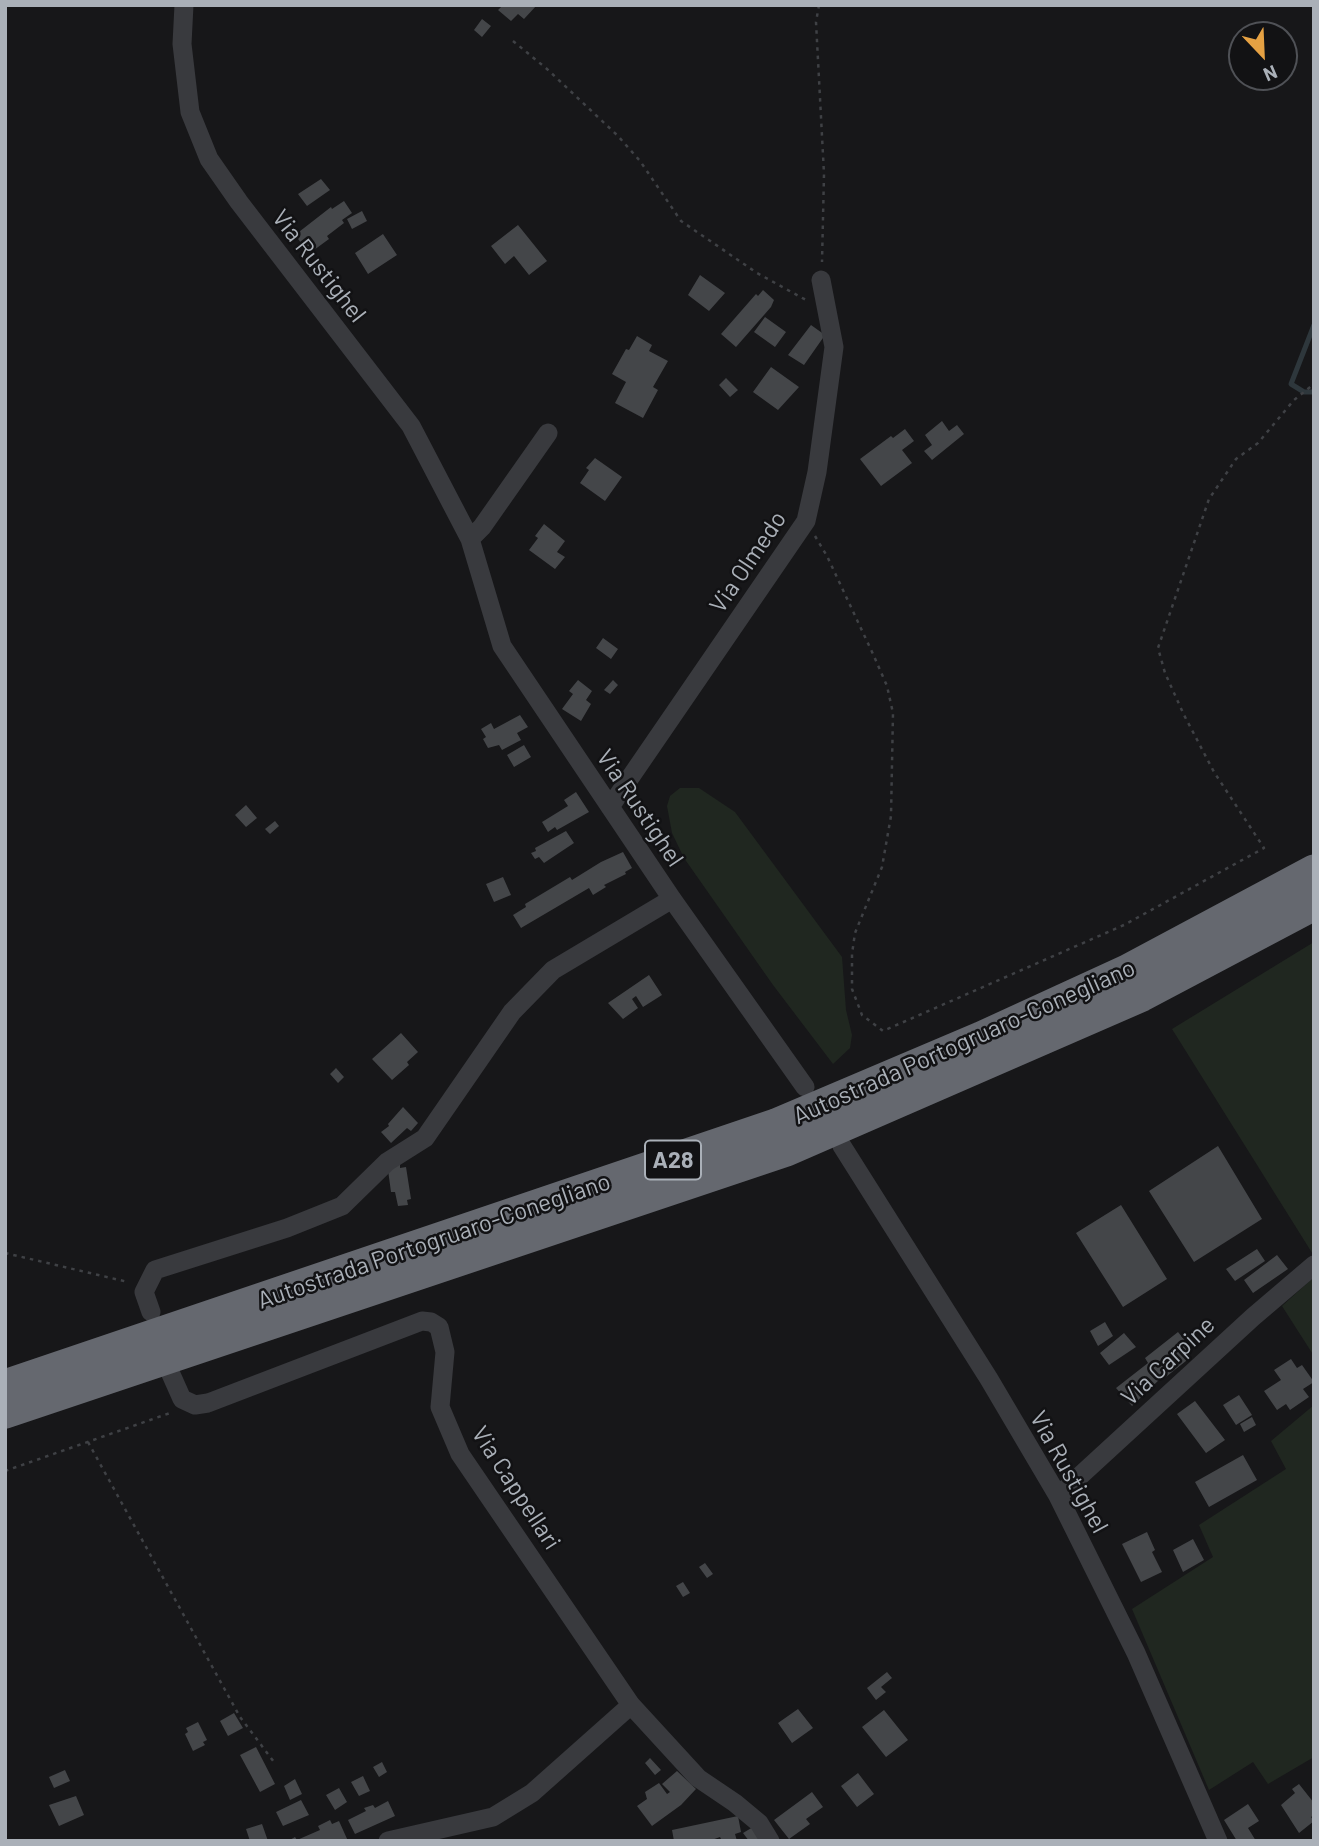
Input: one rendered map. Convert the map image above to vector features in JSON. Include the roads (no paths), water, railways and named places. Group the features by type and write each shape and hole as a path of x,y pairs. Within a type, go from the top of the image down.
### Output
{"highway":[{"name":"Autostrada Portogruaro-Conegliano","path":"5,1386 776,1125 981,1038 1127,971 1314,871"},
{"name":"Autostrada Portogruaro-Conegliano","path":"5,1412 786,1150 1142,995 1314,904"}],"street":[{"name":"Via Rustighel","path":"184,5 182,44 190,112 209,159 411,426 470,538 502,646 672,899 805,1087"},
{"name":"Via Olmedo","path":"610,807 806,521 817,472 834,347 821,280"},
{"path":"470,538 482,527 548,433"},
{"path":"151,1312 144,1292 155,1270 287,1228 342,1206 387,1162 425,1138 512,1012 554,970 672,899"},
{"name":"Via Rustighel","path":"842,1146 989,1378 1058,1496 1136,1653 1218,1841"},
{"name":"Via Carpine","path":"1058,1496 1314,1265"},
{"name":"Via Cappellari","path":"170,1372 182,1399 195,1405 208,1403 422,1321 439,1327 445,1352 440,1407 460,1454 631,1705 698,1778 736,1803 759,1823 770,1841"},
{"path":"388,1841 493,1817 532,1793 631,1705"}],"waterway":[{"path":"1314,325 1291,384 1304,392 1314,392"}]}
